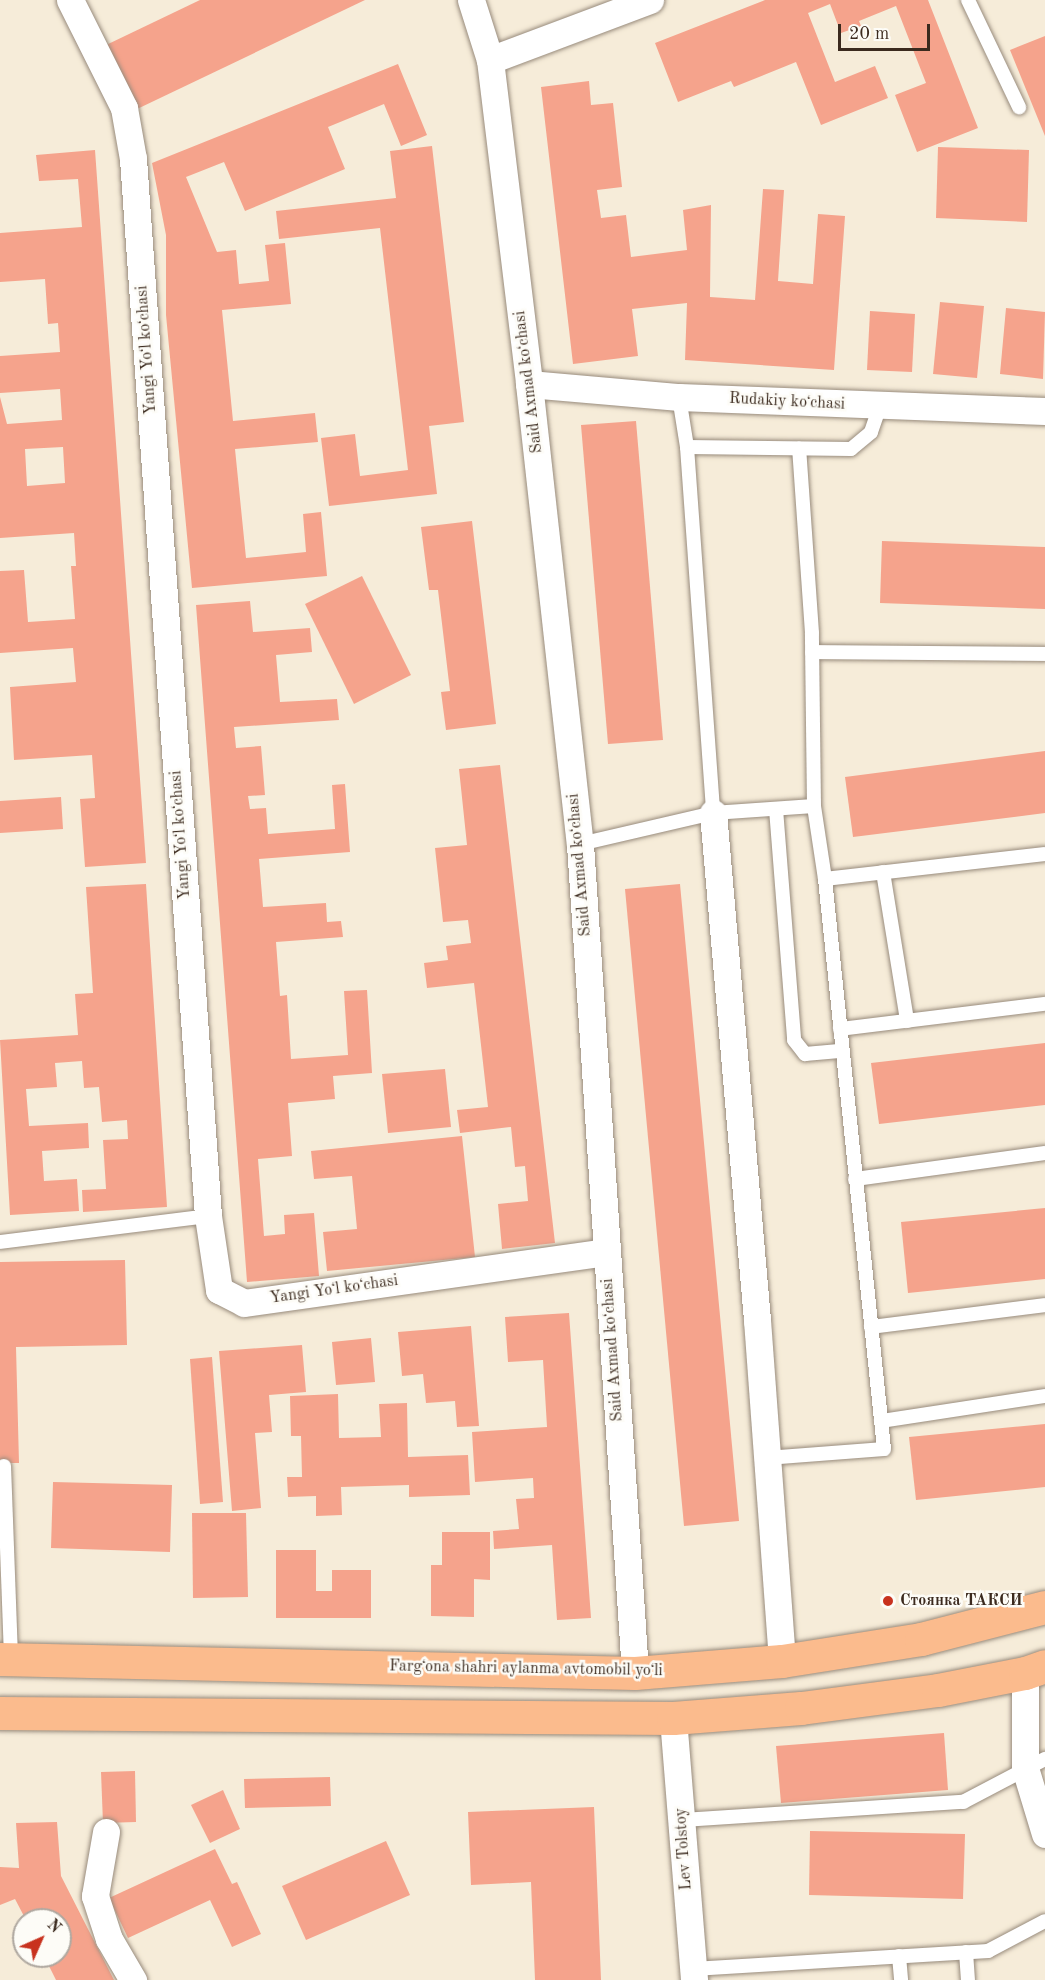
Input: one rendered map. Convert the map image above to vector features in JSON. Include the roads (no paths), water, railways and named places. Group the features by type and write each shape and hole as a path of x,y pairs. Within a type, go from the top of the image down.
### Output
{"highway":[{"name":"Fargʻona shahri aylanma avtomobil yoʻli","path":"6,1660 635,1672 782,1661 921,1639 1045,1607"},
{"path":"0,1713 673,1718 801,1708 938,1690 1035,1670"}],"street":[{"name":"Yangi Yoʻl koʻchasi","path":"70,0 124,108 133,159 208,1215 219,1290 244,1303 606,1252"},
{"name":"Said Axmad koʻchasi","path":"471,0 490,60 580,844 635,1672"},
{"path":"490,60 650,0"},
{"name":"Rudakiy koʻchasi","path":"529,384 679,397 1045,411"},
{"path":"712,813 782,1661"},
{"path":"1035,1670 1035,1764 1045,1834"},
{"name":"Lev Tolstoy","path":"673,1718 694,1974"},
{"path":"106,1832 95,1896 109,1939 133,1980"}],"lane":[{"path":"968,0 1019,106"},
{"path":"679,397 687,447 712,813"},
{"path":"687,447 851,448 871,432 880,406"},
{"path":"767,1458 884,1449 825,879 814,806 812,652 799,448"},
{"path":"812,652 1045,654"},
{"path":"580,844 712,813 814,806"},
{"path":"776,809 794,1040 805,1054 842,1051"},
{"path":"825,879 1045,854"},
{"path":"883,872 907,1021"},
{"path":"840,1029 1045,1004"},
{"path":"855,1179 1045,1153"},
{"path":"0,1242 208,1215"},
{"path":"871,1327 1045,1305"},
{"path":"881,1421 1045,1396"},
{"path":"4,1466 6,1660"},
{"path":"682,1820 963,1802 1035,1764"},
{"path":"694,1974 899,1956 988,1951 1045,1921"},
{"path":"966,1952 968,1980"},
{"path":"899,1956 901,1980"}],"place":[{"name":"Стоянка ТАКСИ","path":"888,1601"}]}
